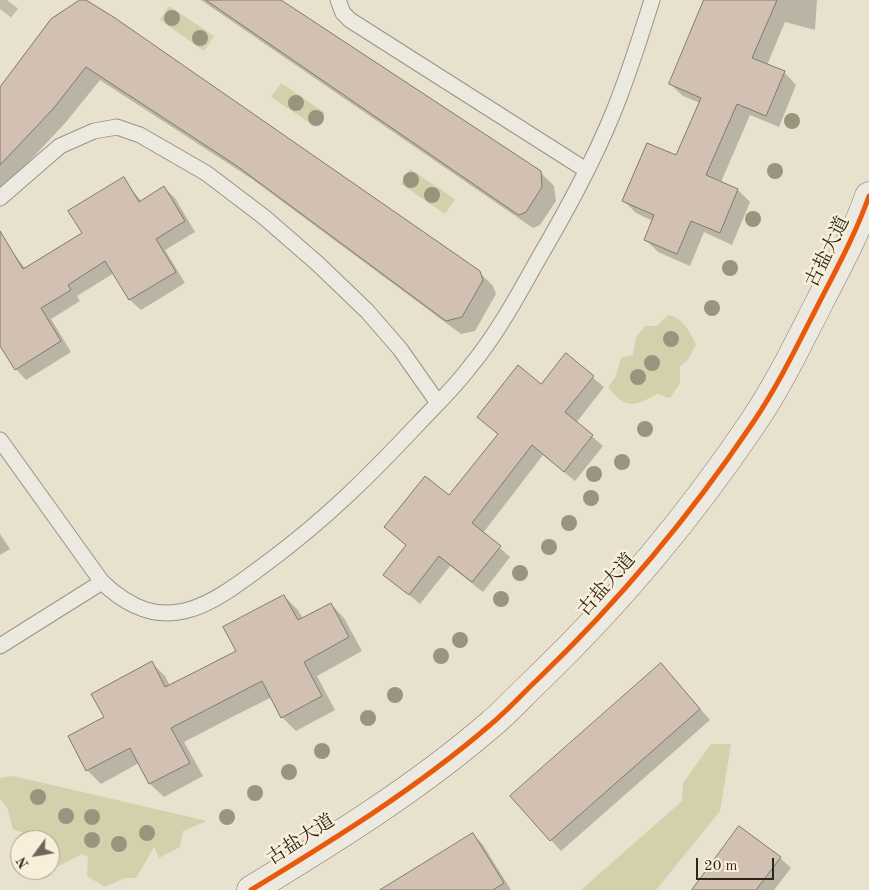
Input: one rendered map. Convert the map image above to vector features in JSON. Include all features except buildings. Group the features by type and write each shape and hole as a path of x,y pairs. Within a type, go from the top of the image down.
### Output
{"street":[{"name":"古盐大道","path":"251,890 409,787 461,749 491,725 582,638 638,574 700,497 753,424 783,373 822,297 861,218 869,196"}],"lane":[{"path":"325,0 341,7 586,170"},
{"path":"0,440 102,582 126,602 150,612 183,614 208,602 252,574 314,527 346,499 470,368 520,291 586,170 613,114 652,0"},
{"path":"0,198 60,146 94,131 117,127 140,134 206,173 264,217 318,264 367,312 400,349 438,403"},
{"path":"0,646 102,582"}],"shaded area":[{"path":"169,6 214,36 204,51 160,20"},
{"path":"281,83 325,113 316,127 271,97"},
{"path":"410,169 455,199 445,214 401,184"},
{"path":"668,315 682,322 696,345 687,361 680,366 680,383 670,398 657,394 636,403 630,404 625,402 608,387 615,378 621,358 633,355 636,337 645,326 657,326"},
{"path":"711,744 731,744 720,811 656,890 581,890 682,801 683,783"},
{"path":"13,776 207,821 183,831 180,847 159,858 154,847 136,878 125,878 105,887 87,876 88,857 82,854 60,865 60,830 13,829 7,807 0,799 0,778"}],"tunnel":[{"path":"0,9 7,0"}],"cycle path":[{"path":"251,890 404,792 462,748 496,720 568,650 625,589 704,492 761,410 787,365 839,264 869,196"}]}
